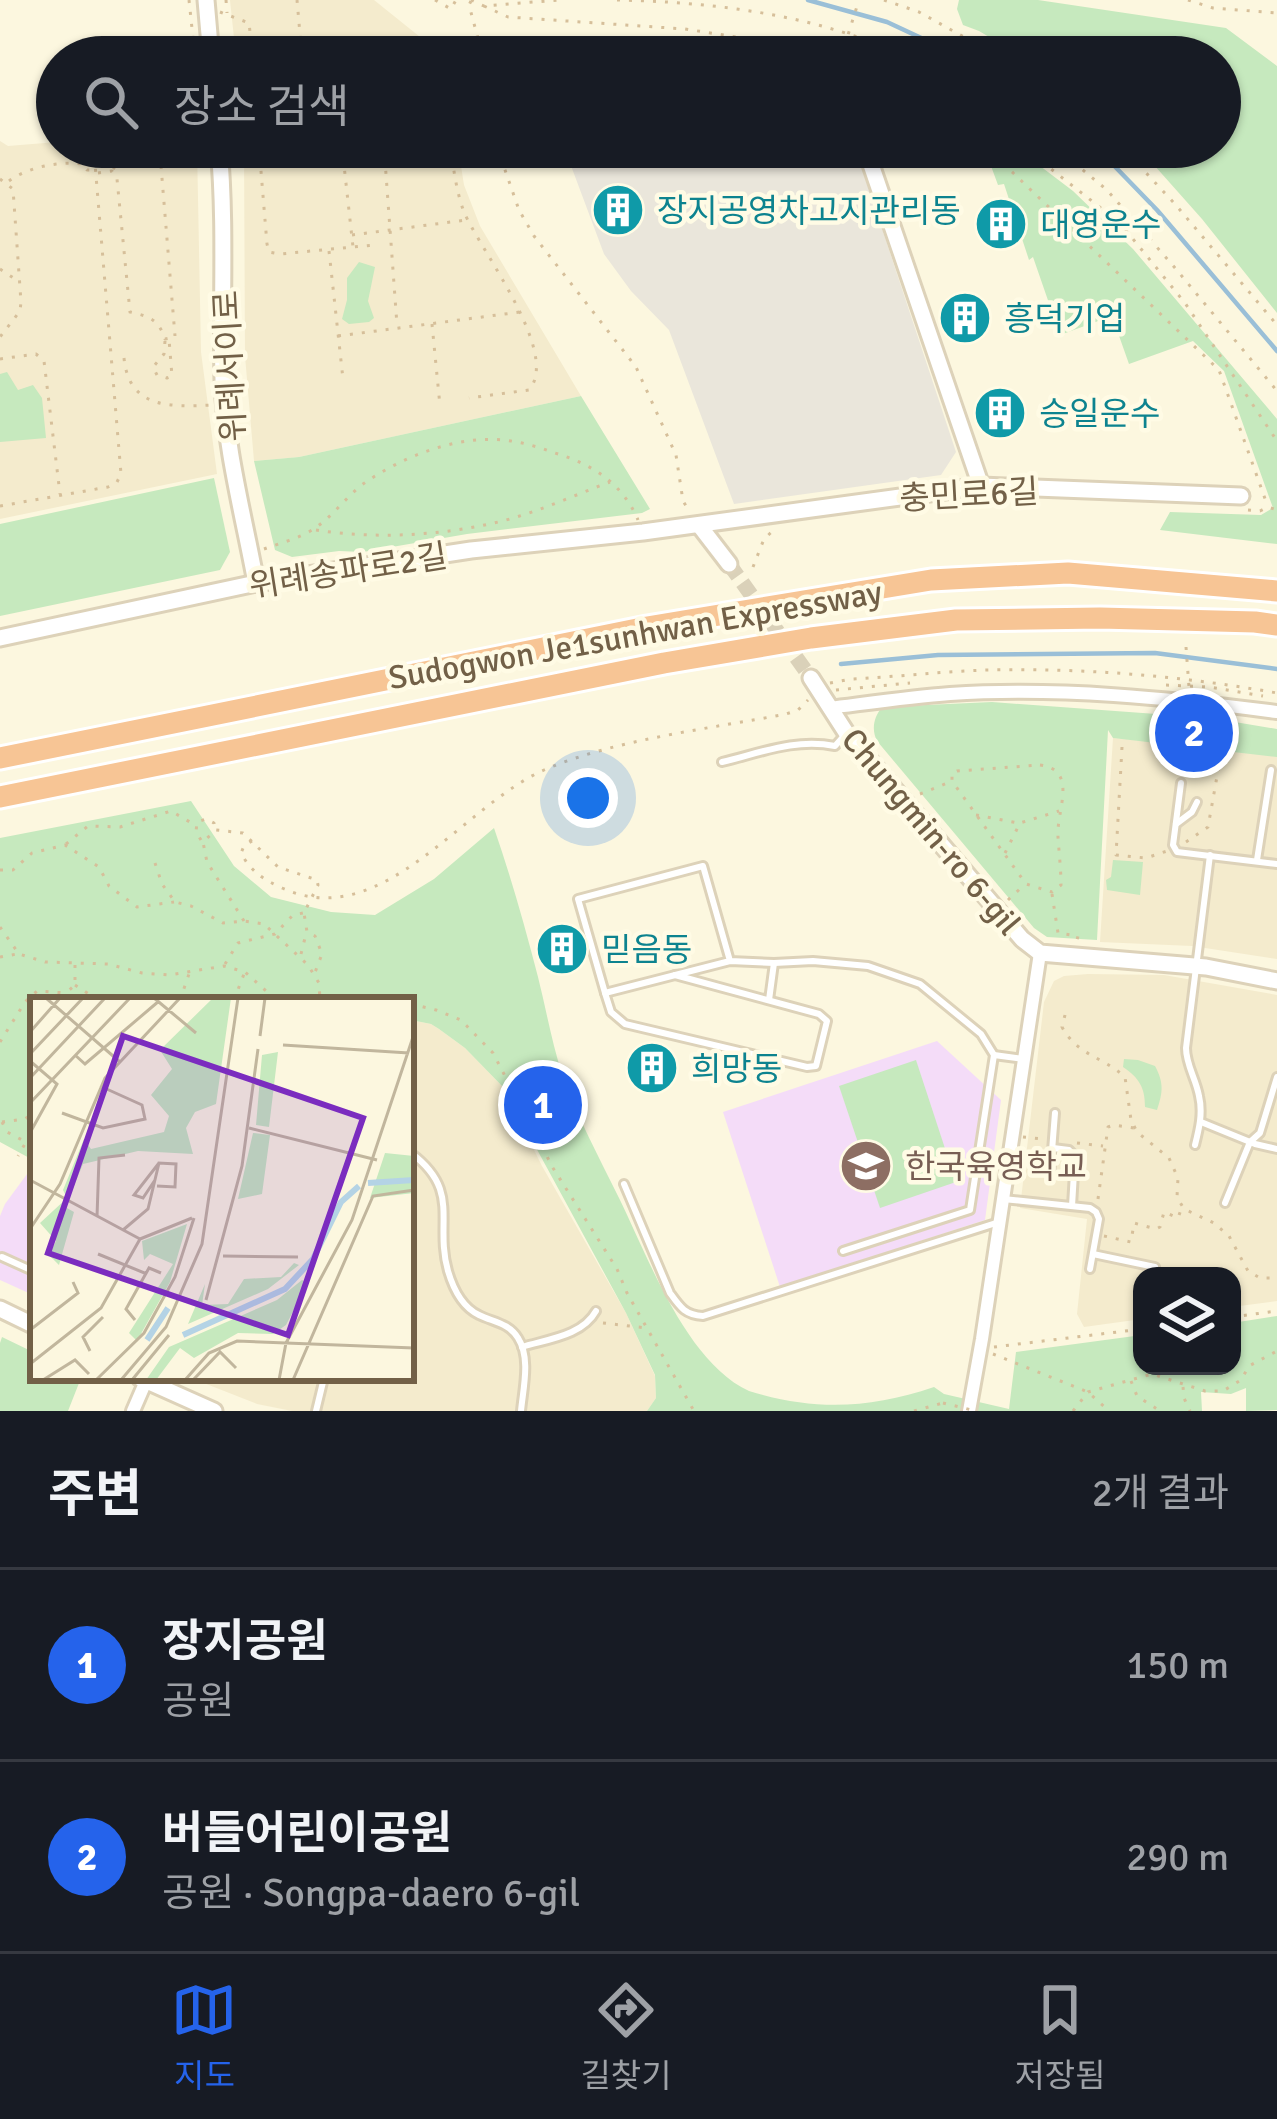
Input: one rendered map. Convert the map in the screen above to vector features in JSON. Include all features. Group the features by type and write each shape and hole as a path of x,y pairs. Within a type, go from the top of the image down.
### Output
{"highway":[{"name":"Sudogwon Je1sunhwan Expressway","path":"0,758 647,627 931,580 1068,573 1277,591"},
{"name":"Sudogwon Je1sunhwan Expressway","path":"0,797 641,667 811,638 956,620 1100,618 1277,625"}],"street":[{"path":"206,4 209,36"},
{"name":"위례서이로","path":"220,168 223,384 256,583"},
{"path":"872,168 981,486"},
{"name":"충민로6길","path":"699,525 981,486 1241,496"},
{"path":"699,525 729,564"},
{"name":"위례송파로2길","path":"0,638 256,583 471,550 699,525"},
{"name":"Chungmin-ro 6-gil","path":"817,685 847,734 1022,939 1040,953 972,1411"},
{"path":"829,708 951,694 1188,688 1277,712"},
{"path":"1040,953 1198,966 1277,981"},
{"path":"0,1309 30,1324"},
{"path":"133,1411 142,1381"},
{"path":"147,1381 214,1411"}],"lane":[{"path":"722,762 793,743 835,746 847,734"},
{"path":"1257,860 1271,770"},
{"path":"1181,783 1174,849 1182,854 1277,864"},
{"path":"1175,824 1197,802"},
{"path":"1195,1145 1201,1101 1186,1059 1210,855"},
{"path":"675,975 819,1014 827,1021 816,1066 626,1024 611,1012 578,899 703,866 730,961"},
{"path":"605,993 730,961 868,966 920,984 981,1034 994,1055 970,1210 842,1251"},
{"path":"769,1000 774,964"},
{"path":"994,1055 1024,1059"},
{"path":"1225,1204 1250,1142 1260,1133 1277,1077"},
{"path":"1050,1176 1055,1113"},
{"path":"1201,1122 1277,1149"},
{"path":"1053,1144 1075,1156 1072,1206"},
{"path":"414,1156 440,1186 445,1205 442,1238 454,1287 476,1314 505,1325 518,1336 525,1369 521,1411"},
{"path":"624,1184 670,1293 689,1315 703,1316 1000,1222"},
{"path":"1003,1199 1096,1212 1099,1219 1090,1269"},
{"path":"1093,1254 1155,1267"},
{"path":"2,1257 30,1270"},
{"path":"522,1347 579,1330 596,1310"},
{"path":"316,1411 323,1381"}],"path":[{"path":"189,0 193,36"},
{"path":"226,0 228,15"},
{"path":"297,0 299,36"},
{"path":"435,0 451,9 456,0"},
{"path":"477,36 471,0 508,17 730,36"},
{"path":"484,6 559,0"},
{"path":"617,0 681,1 818,24 855,36"},
{"path":"848,36 859,0"},
{"path":"884,0 920,12 963,36"},
{"path":"1188,0 1213,8 1277,13"},
{"path":"206,4 249,23 250,36"},
{"path":"7,182 24,170 38,168"},
{"path":"86,168 112,171"},
{"path":"161,168 176,337 167,339"},
{"path":"262,168 269,252 374,245"},
{"path":"344,168 353,248"},
{"path":"385,168 397,328"},
{"path":"454,168 468,220 520,312 534,351 536,381 529,390 470,398"},
{"path":"504,168 534,236 636,367 676,455 683,501 699,525"},
{"path":"1008,168 1219,370 1268,507 1277,510"},
{"path":"1050,168 1120,223 1185,303 1277,441"},
{"path":"1080,168 1107,190 1177,268 1277,391"},
{"path":"1142,168 1277,325"},
{"path":"0,506 108,487 121,474 96,169"},
{"path":"112,171 117,179 130,312 159,322 167,339 172,376 167,378 157,375 153,367 164,354 167,339"},
{"path":"0,178 13,189 20,311 0,337"},
{"path":"352,235 468,220"},
{"path":"329,250 343,379"},
{"path":"0,269 19,283"},
{"path":"338,337 520,312"},
{"path":"432,324 440,406"},
{"path":"0,359 36,354 44,361 60,495"},
{"path":"124,358 125,375 154,403 226,404"},
{"path":"252,555 314,529 362,485 400,464 461,442 486,439 574,458 612,482 632,505 643,532"},
{"path":"314,529 388,535 472,527 532,512 612,482"},
{"path":"753,567 764,539 783,522"},
{"path":"1184,732 1186,647"},
{"path":"252,842 241,854 258,877 294,893 334,899 369,891 539,772 623,746 786,714 798,710 817,685 838,680 1058,670 1277,696"},
{"path":"1122,747 1116,855 1146,858 1174,849"},
{"path":"1051,766 1059,772 1063,782 1057,832 1061,885 1052,892 1026,884 952,781 952,773 1051,766"},
{"path":"904,800 952,781"},
{"path":"976,815 1020,823 1061,810"},
{"path":"0,870 13,870 32,854 64,845 88,826 120,827 171,811 195,825"},
{"path":"195,825 206,819 216,830"},
{"path":"1005,855 1020,823"},
{"path":"195,825 207,862 244,921"},
{"path":"203,842 216,830 243,832 278,866 317,880 304,913 307,932 301,956"},
{"path":"64,845 100,867 109,886 137,907 176,902 223,923 265,925 301,956 319,983 320,997"},
{"path":"154,863 176,902"},
{"path":"998,910 1026,884"},
{"path":"1052,892 1058,933 1078,936 1076,957"},
{"path":"224,965 238,944 274,934 293,915 304,913"},
{"path":"0,927 19,954"},
{"path":"307,932 315,936 322,954 314,975"},
{"path":"0,957 19,954 45,962 107,964 169,975 224,965 244,972 273,997"},
{"path":"30,997 37,991 66,996 75,985 75,964"},
{"path":"181,997 190,972"},
{"path":"234,997 244,972"},
{"path":"75,985 93,997"},
{"path":"0,1042 30,997"},
{"path":"414,1005 461,1020 493,1052 553,1168 617,1269 694,1411"},
{"path":"1065,1016 1062,1027 1078,1050 1125,1077 1131,1120 1169,1158 1183,1207 1229,1236 1248,1271 1260,1278 1277,1278"},
{"path":"26,1142 7,1132 1,1122 30,1115"},
{"path":"1096,1212 1108,1127 1135,1128"},
{"path":"1012,1136 1105,1147"},
{"path":"18,1156 30,1139"},
{"path":"1096,1234 1131,1242 1134,1223 1156,1229 1164,1212 1178,1218 1183,1207"},
{"path":"1241,1316 1277,1311"},
{"path":"590,1321 649,1328"},
{"path":"981,1349 1133,1330"},
{"path":"981,1349 1088,1392 1109,1411"},
{"path":"1073,1411 1088,1392 1156,1375 1183,1386 1222,1391 1241,1380 1249,1366 1277,1351"},
{"path":"1131,1379 1137,1396 1160,1411"},
{"path":"1183,1386 1190,1411"},
{"path":"914,1411 943,1403 972,1411"}],"shaded area":[{"path":"230,0 374,0 419,36 234,36"},
{"path":"0,141 8,146 36,144 36,168 197,168 201,352 217,474 0,519"},
{"path":"244,168 461,168 480,226 581,396 299,457 254,461 245,356"},
{"path":"572,168 862,168 956,452 941,475 734,504 669,330 604,254"},
{"path":"1113,738 1277,756 1277,959 1192,946 1100,942"},
{"path":"1164,975 1277,995 1277,1301 1241,1306 1241,1267 1133,1267 1133,1320 1084,1327 1077,1314 1087,1219 1020,1208 1044,1002 1054,981 1064,976"},
{"path":"414,1021 431,1024 465,1048 503,1087 626,1313 655,1376 656,1398 647,1411 292,1411 257,1404 199,1381 414,1381"},
{"name":"한국육영학교","path":"937,1041 1001,1100 985,1220 780,1287 723,1112"},
{"path":"30,1170 30,1294 0,1280 0,1216"}],"green space":[{"path":"959,0 1038,0 1226,28 1237,36 987,36 963,25"},
{"path":"1241,39 1277,66 1277,313 1157,168 1241,168"},
{"path":"992,168 1043,168 1073,191 1133,249 1277,419 1277,544 1160,530 1170,512 1261,515 1273,508 1224,371 1193,341 1129,364 1112,316 1060,335 1004,184 998,185"},
{"path":"359,262 375,267 368,301 374,318 349,324 342,319 347,278"},
{"path":"7,372 18,390 33,385 42,398 46,438 0,442 0,374"},
{"path":"581,396 650,509 363,552 292,557 275,550 254,461 299,457"},
{"path":"214,478 230,552 220,570 0,616 0,524"},
{"path":"992,702 1211,718 1277,729 1277,757 1113,738 1108,730 1097,940 1047,937 1034,928 875,737 874,723 882,707"},
{"path":"191,801 234,866 271,897 331,912 375,915 434,879 494,828 558,1062 581,1121 671,1306 706,1357 727,1377 749,1391 796,1402 864,1403 934,1387 944,1394 1009,1409 1016,1352 1133,1336 1133,1375 1241,1375 1241,1322 1277,1316 1277,1410 1246,1411 1246,1388 1231,1394 1201,1392 1202,1411 647,1411 656,1398 655,1375 503,1087 465,1048 431,1024 414,1021 414,997 30,997 30,1158 0,1142 0,838"},
{"path":"1113,860 1143,862 1140,895 1107,890"},
{"path":"1124,1059 1155,1066 1162,1088 1157,1110 1145,1107 1142,1088 1123,1067"},
{"path":"916,1060 956,1182 880,1208 839,1086"},
{"path":"2,1337 30,1351 30,1381 80,1381 68,1411 0,1411"}],"waterway":[{"path":"808,0 887,22 917,36"},
{"path":"1116,168 1277,351"},
{"path":"841,664 938,655 1155,653 1277,669"}],"tunnel":[{"path":"729,564 811,678"}],"place":[{"name":"장지공영차고지관리동","path":"618,210"},
{"name":"대영운수","path":"1001,224"},
{"name":"흥덕기업","path":"965,318"},
{"name":"승일운수","path":"1000,413"},
{"name":"버들어린이공원","path":"1194,733"},
{"name":"믿음동","path":"562,949"},
{"name":"희망동","path":"652,1068"},
{"name":"장지공원","path":"543,1105"},
{"name":"한국육영학교","path":"866,1166"}]}
